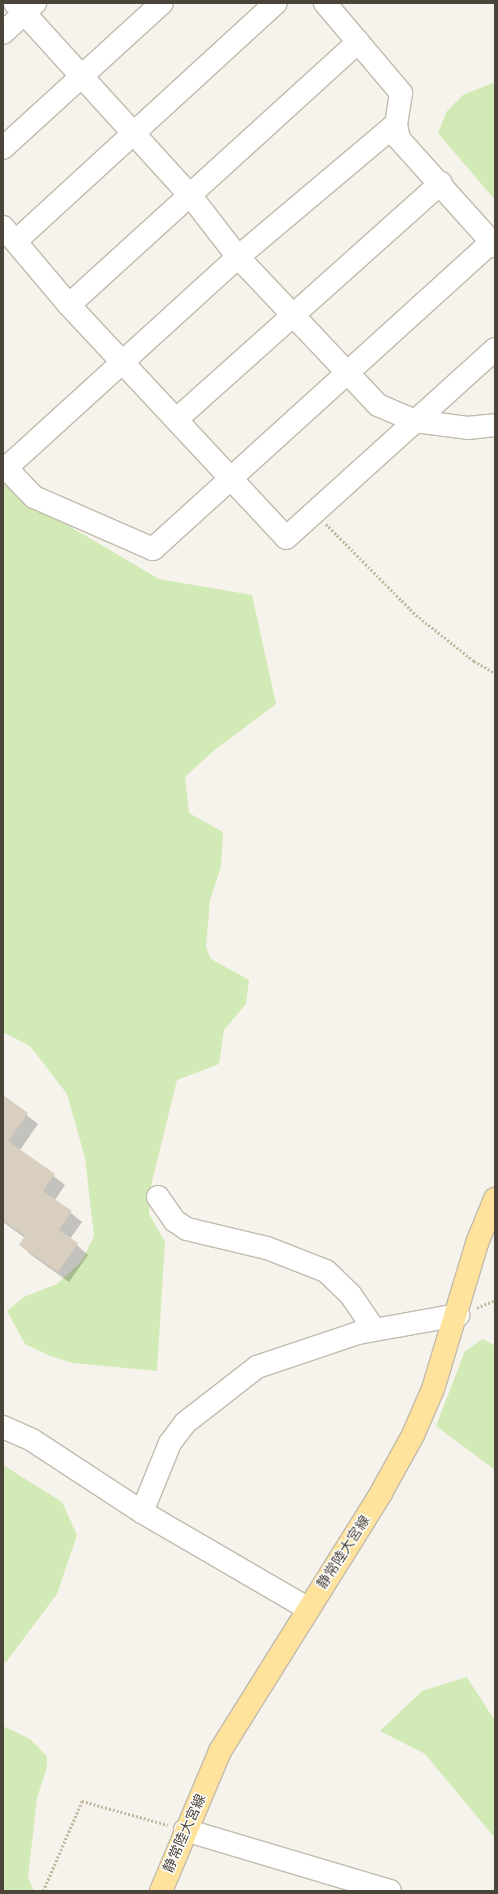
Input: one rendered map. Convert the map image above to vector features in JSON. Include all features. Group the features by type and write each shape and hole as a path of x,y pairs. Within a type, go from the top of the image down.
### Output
{"main road":[{"name":"静常陸大宮線","path":"161,1891 220,1751 307,1608 381,1493 413,1435 433,1389 458,1315 477,1243 495,1199"}],"street":[{"path":"3,148 162,3"},
{"path":"276,3 134,132 9,234 69,305 177,419 231,480 286,538 312,512 495,349"},
{"path":"325,3 401,93 396,124 399,139 493,244 231,480 153,548 34,497 6,468 121,361 238,257 396,124"},
{"path":"3,33 24,7 81,76 134,132 190,195 238,257 347,374 378,405 415,421 468,428 495,425"},
{"path":"69,305 358,42"},
{"path":"177,419 440,183"},
{"path":"158,1197 174,1221 187,1229 267,1248 326,1271 350,1294 374,1329"},
{"path":"142,1512 170,1443 201,1411 257,1367 374,1329 458,1315"},
{"path":"3,1427 32,1440 142,1512 307,1608"},
{"path":"186,1830 390,1891"}],"path":[{"path":"312,512 416,616 474,661 495,673"},
{"path":"42,1891 82,1801 186,1830"}],"green space":[{"path":"495,82 495,200 438,133 447,111 463,95"},
{"path":"3,474 40,509 159,579 252,595 276,704 212,752 185,777 189,813 223,832 221,867 210,900 206,947 211,959 249,980 246,1004 224,1030 219,1064 177,1080 151,1186 149,1214 165,1242 157,1371 73,1363 50,1356 25,1344 7,1311 24,1297 57,1284 82,1261 94,1236 85,1158 67,1094 30,1046 3,1032"},
{"path":"483,1339 495,1346 495,1470 436,1426 465,1351"},
{"path":"3,1465 62,1502 77,1535 57,1594 6,1662 3,1662"},
{"path":"467,1677 495,1721 495,1838 425,1754 380,1731 422,1691"},
{"path":"3,1726 30,1739 47,1756 47,1767 37,1798 28,1877 34,1891 3,1891"}],"building":[{"path":"3,1095 28,1113 8,1141 55,1174 43,1191 72,1211 59,1230 78,1243 58,1272 19,1245 25,1236 3,1220"}]}
